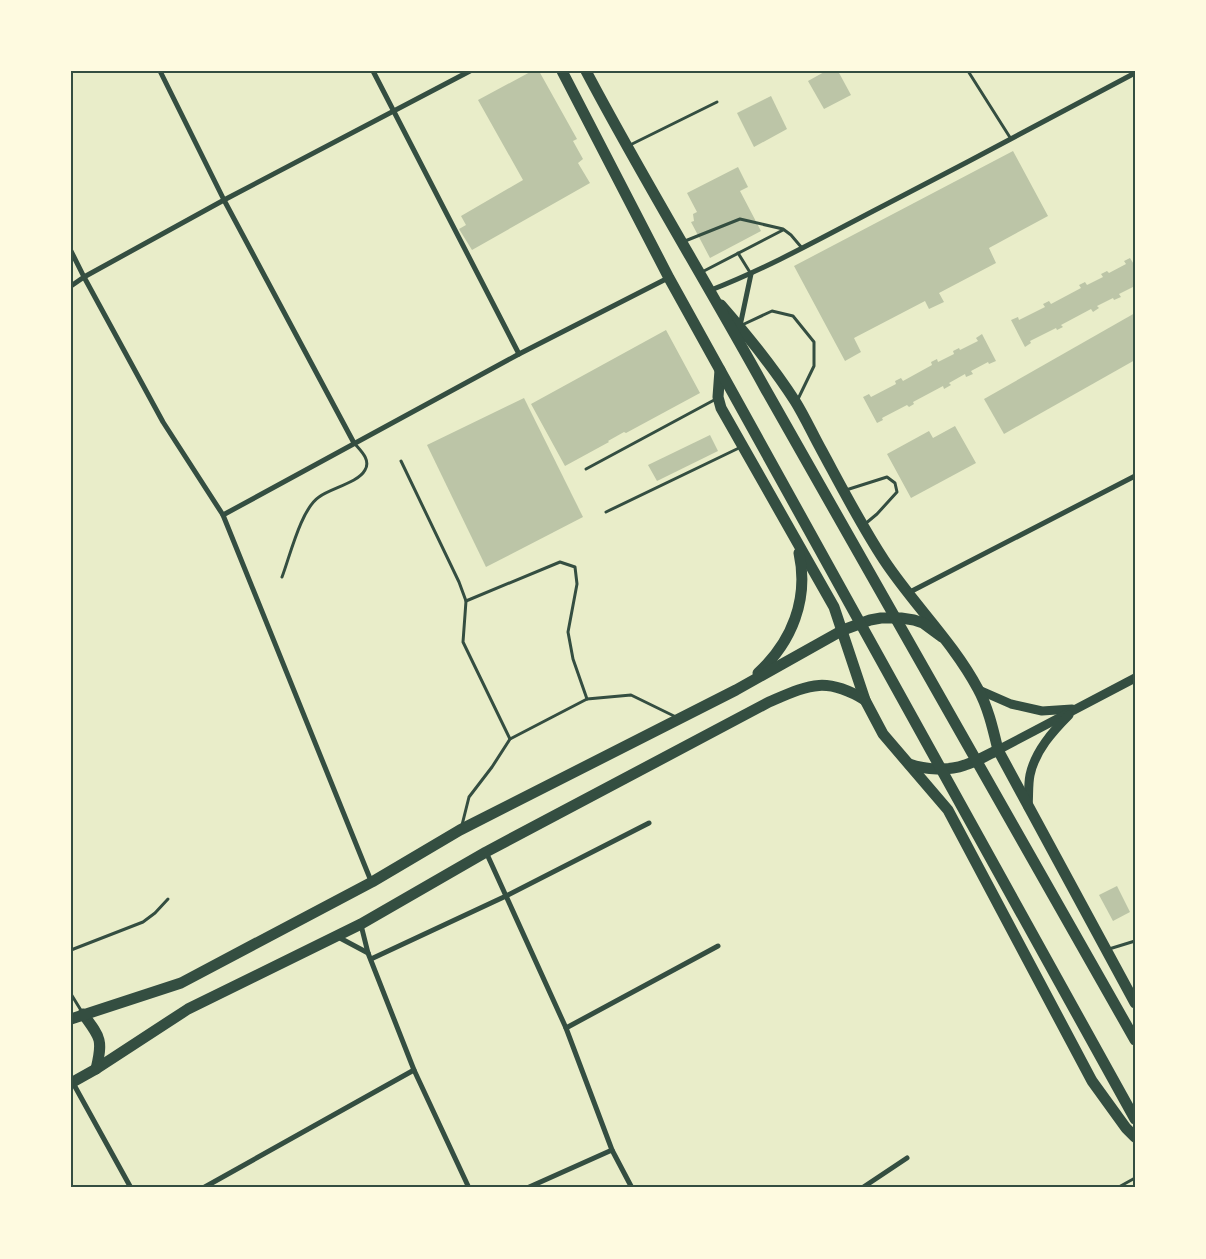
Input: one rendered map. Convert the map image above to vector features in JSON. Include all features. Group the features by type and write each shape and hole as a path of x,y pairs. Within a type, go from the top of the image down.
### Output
{"main road":[{"path":"562,71 669,278 1135,1120"},
{"path":"586,71 1135,1040"},
{"path":"714,295 774,370 796,403 863,526 907,593 961,662 979,690 990,718 998,750 1135,1003"},
{"path":"720,370 718,398 721,408 834,607 865,700 883,734 948,810 1092,1081 1126,1128 1135,1137"},
{"path":"736,690 759,672 773,657 793,625 798,610 802,575 796,541"},
{"path":"71,1019 181,983 372,882 460,830 736,690 842,630 870,620 901,618 924,623 942,637"},
{"path":"72,1082 96,1069 188,1009 361,924 486,852 729,722 808,686 828,684 849,691 865,700"},
{"path":"908,763 923,768 935,769 964,766 998,750"},
{"path":"83,1014 100,1040 96,1069"}],"street":[{"path":"160,71 224,200 354,443"},
{"path":"373,71 519,354"},
{"path":"71,286 224,200 470,71"},
{"path":"714,295 1135,73"},
{"path":"71,251 163,422 223,515 372,882"},
{"path":"740,326 751,274"},
{"path":"223,515 519,354 669,278"},
{"path":"907,593 1135,476"},
{"path":"998,750 1135,678"},
{"path":"979,690 1011,704 1042,711 1075,709"},
{"path":"1028,807 1030,774 1038,756 1050,735 1075,709"},
{"path":"371,959 506,896 649,823"},
{"path":"486,852 566,1028 612,1150 632,1188"},
{"path":"361,924 368,953 414,1070 469,1188"},
{"path":"336,936 368,953"},
{"path":"566,1028 718,946"},
{"path":"203,1188 414,1070"},
{"path":"72,1082 131,1188"},
{"path":"527,1188 612,1150"},
{"path":"862,1188 907,1158"}],"lane":[{"path":"968,71 1012,139"},
{"path":"627,146 717,102"},
{"path":"682,242 740,219 784,229 802,248"},
{"path":"699,273 784,229"},
{"path":"738,253 751,274"},
{"path":"740,326 772,311 793,316 814,342 814,366 796,403"},
{"path":"586,469 718,398"},
{"path":"282,577 307,509 319,497 362,476 367,468 366,458 354,443"},
{"path":"606,512 742,446"},
{"path":"401,461 459,582 466,601 463,642 510,739"},
{"path":"843,491 887,477 895,483 897,492 863,526"},
{"path":"466,601 560,562 574,567 577,584 568,632 573,659 587,699"},
{"path":"460,830 469,797 510,739 587,699 631,695 679,719"},
{"path":"71,950 143,922 155,913 168,899"},
{"path":"1106,950 1135,941"},
{"path":"71,994 83,1014"},
{"path":"1118,1188 1135,1178"}],"building":[{"path":"532,71 539,71 577,139 573,141 583,159 578,163 590,183 472,250 459,229 466,225 461,216 523,180 478,100"},
{"path":"826,71 838,71 851,95 824,109 808,81"},
{"path":"771,96 787,129 754,147 737,113"},
{"path":"1013,151 1048,216 989,248 996,263 939,293 944,302 929,309 925,301 854,338 861,352 845,361 794,266"},
{"path":"738,167 748,187 740,191 761,231 710,258 691,222 694,221 693,214 697,212 687,193"},
{"path":"1130,258 1135,266 1135,286 1119,294 1121,297 1114,300 1113,298 1097,306 1099,308 1093,312 1091,309 1061,325 1063,327 1057,330 1056,328 1030,341 1031,343 1025,347 1011,320 1018,317 1019,320 1045,307 1043,304 1049,301 1051,304 1081,288 1079,285 1085,282 1087,285 1103,277 1101,274 1107,271 1109,273 1126,264 1124,261"},
{"path":"1135,313 1135,360 1004,434 984,399"},
{"path":"666,330 700,393 626,433 624,432 565,466 531,404"},
{"path":"982,334 996,361 989,364 988,362 971,371 973,374 966,377 965,374 949,383 951,385 944,389 943,386 913,402 914,404 909,407 907,405 882,418 883,420 877,423 863,397 869,394 871,397 896,384 895,381 901,378 903,381 932,365 931,362 937,359 938,362 954,354 953,351 959,348 960,350 978,341 976,338"},
{"path":"524,398 583,517 486,567 427,445"},
{"path":"955,426 976,463 911,498 887,454 929,431 933,438"},
{"path":"710,435 718,451 657,481 648,465"},
{"path":"1117,886 1130,912 1113,921 1099,895"}]}
